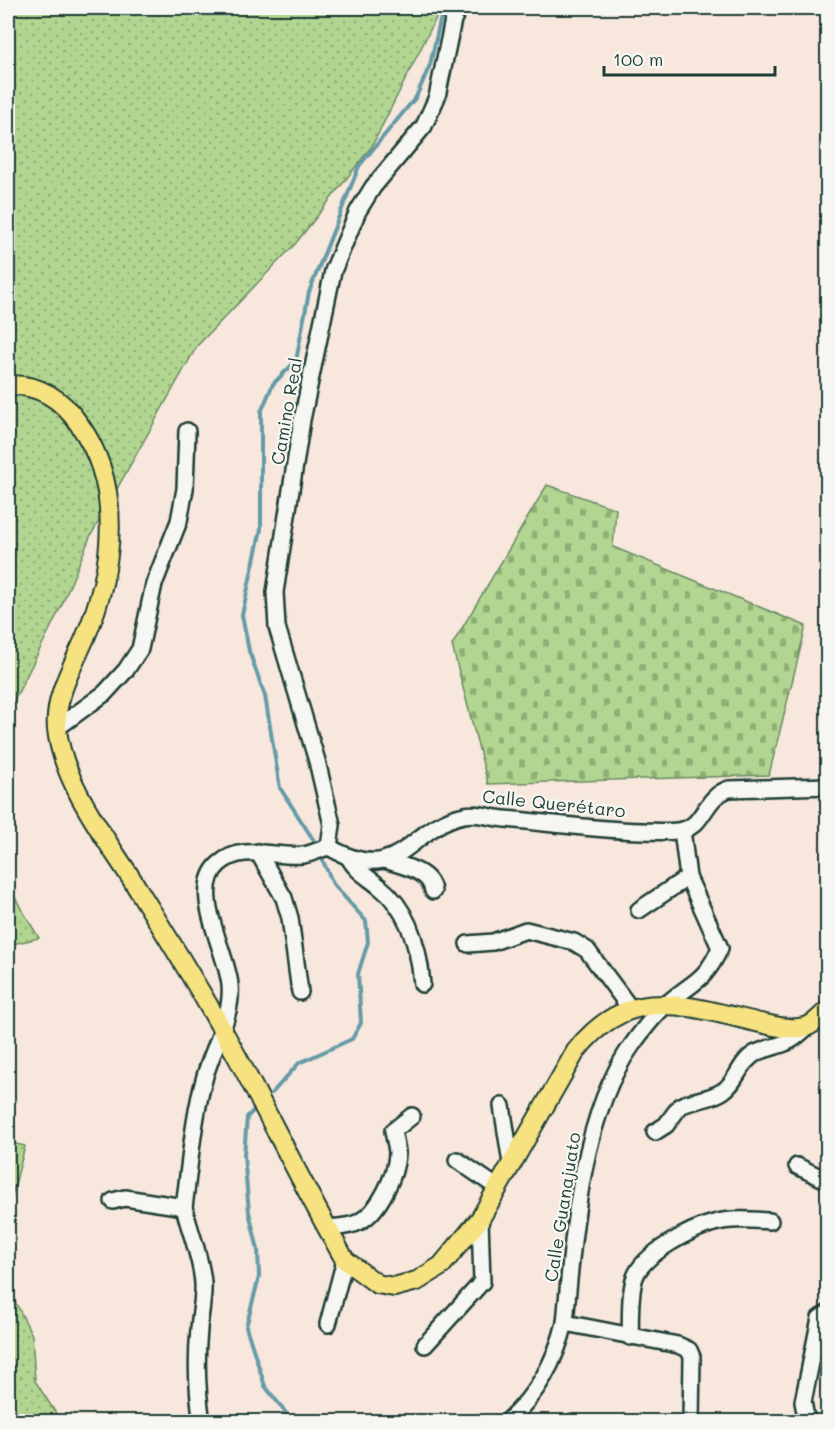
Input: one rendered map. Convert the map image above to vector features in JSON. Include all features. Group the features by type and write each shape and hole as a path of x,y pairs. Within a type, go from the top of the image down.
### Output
{"main road":[{"path":"8,385 23,384 46,392 69,409 87,435 101,466 108,494 110,536 104,584 58,705 57,728 62,752 88,810 222,1030 345,1260 376,1284 394,1287 417,1281 441,1266 480,1219 581,1044 591,1031 630,1008 668,1003 779,1028 808,1026 828,1010"}],"street":[{"name":"Camino Real","path":"329,847 332,825 317,761 277,627 275,592 302,420 333,271 358,211 373,187 424,126 437,97 453,20 459,8"},
{"path":"57,728 105,693 126,670 140,649 154,584 179,521 185,489 187,432"},
{"path":"668,1003 698,982 712,967 720,948 688,877 682,830 694,825 709,800 719,792 729,789 828,786"},
{"name":"Calle Querétaro","path":"385,860 444,824 462,816 480,814 502,819 611,830 682,830"},
{"path":"202,1422 198,1395 199,1332 204,1286 200,1254 188,1226 184,1207 205,1077 222,1030 231,986 206,895 210,873 220,862 237,855 258,852 303,855 329,847 350,858 379,862 385,860 413,868 428,881 433,891"},
{"path":"258,852 284,898 290,918 300,992"},
{"path":"350,858 356,870 399,904 417,950 422,984"},
{"path":"639,910 688,877"},
{"path":"468,944 493,942 526,930 574,942 587,950 630,1008"},
{"name":"Calle Guanajuato","path":"507,1422 524,1406 546,1376 560,1346 565,1323 583,1179 606,1087 638,1036 668,1003"},
{"path":"656,1132 670,1120 680,1106 704,1100 725,1090 746,1060 756,1053 785,1046 808,1026"},
{"path":"502,1106 512,1163"},
{"path":"327,1228 359,1223 368,1216 382,1196 393,1171 397,1154 393,1131 412,1116"},
{"path":"457,1160 498,1188"},
{"path":"797,1166 828,1181"},
{"path":"113,1201 125,1198 184,1207"},
{"path":"424,1345 482,1282 480,1219"},
{"path":"630,1337 633,1287 636,1274 646,1261 672,1241 714,1223 736,1220 770,1221"},
{"path":"328,1324 345,1260"},
{"path":"807,1422 803,1402 820,1318 828,1313"},
{"path":"565,1323 678,1345 689,1350 692,1357 691,1422"}],"green space":[{"path":"8,8 441,8 372,146 296,243 197,346 90,537 61,607 8,713"},
{"path":"547,485 616,509 613,547 806,626 769,775 488,784 452,645"},
{"path":"8,886 39,938 8,945"},
{"path":"8,1142 25,1146 8,1212"},
{"path":"8,1287 32,1335 35,1381 61,1421 8,1421"}],"waterway":[{"path":"318,847 280,788 265,696 249,651 242,615 261,529 261,412 273,384 296,361 309,292 359,166 416,97 430,65 443,8"},
{"path":"272,1093 299,1063 352,1039 361,1023 358,974 368,942 366,921 333,884 320,854"},
{"path":"255,1109 247,1117 244,1155 249,1212 258,1250 259,1277 246,1327 265,1386 293,1422"}]}
